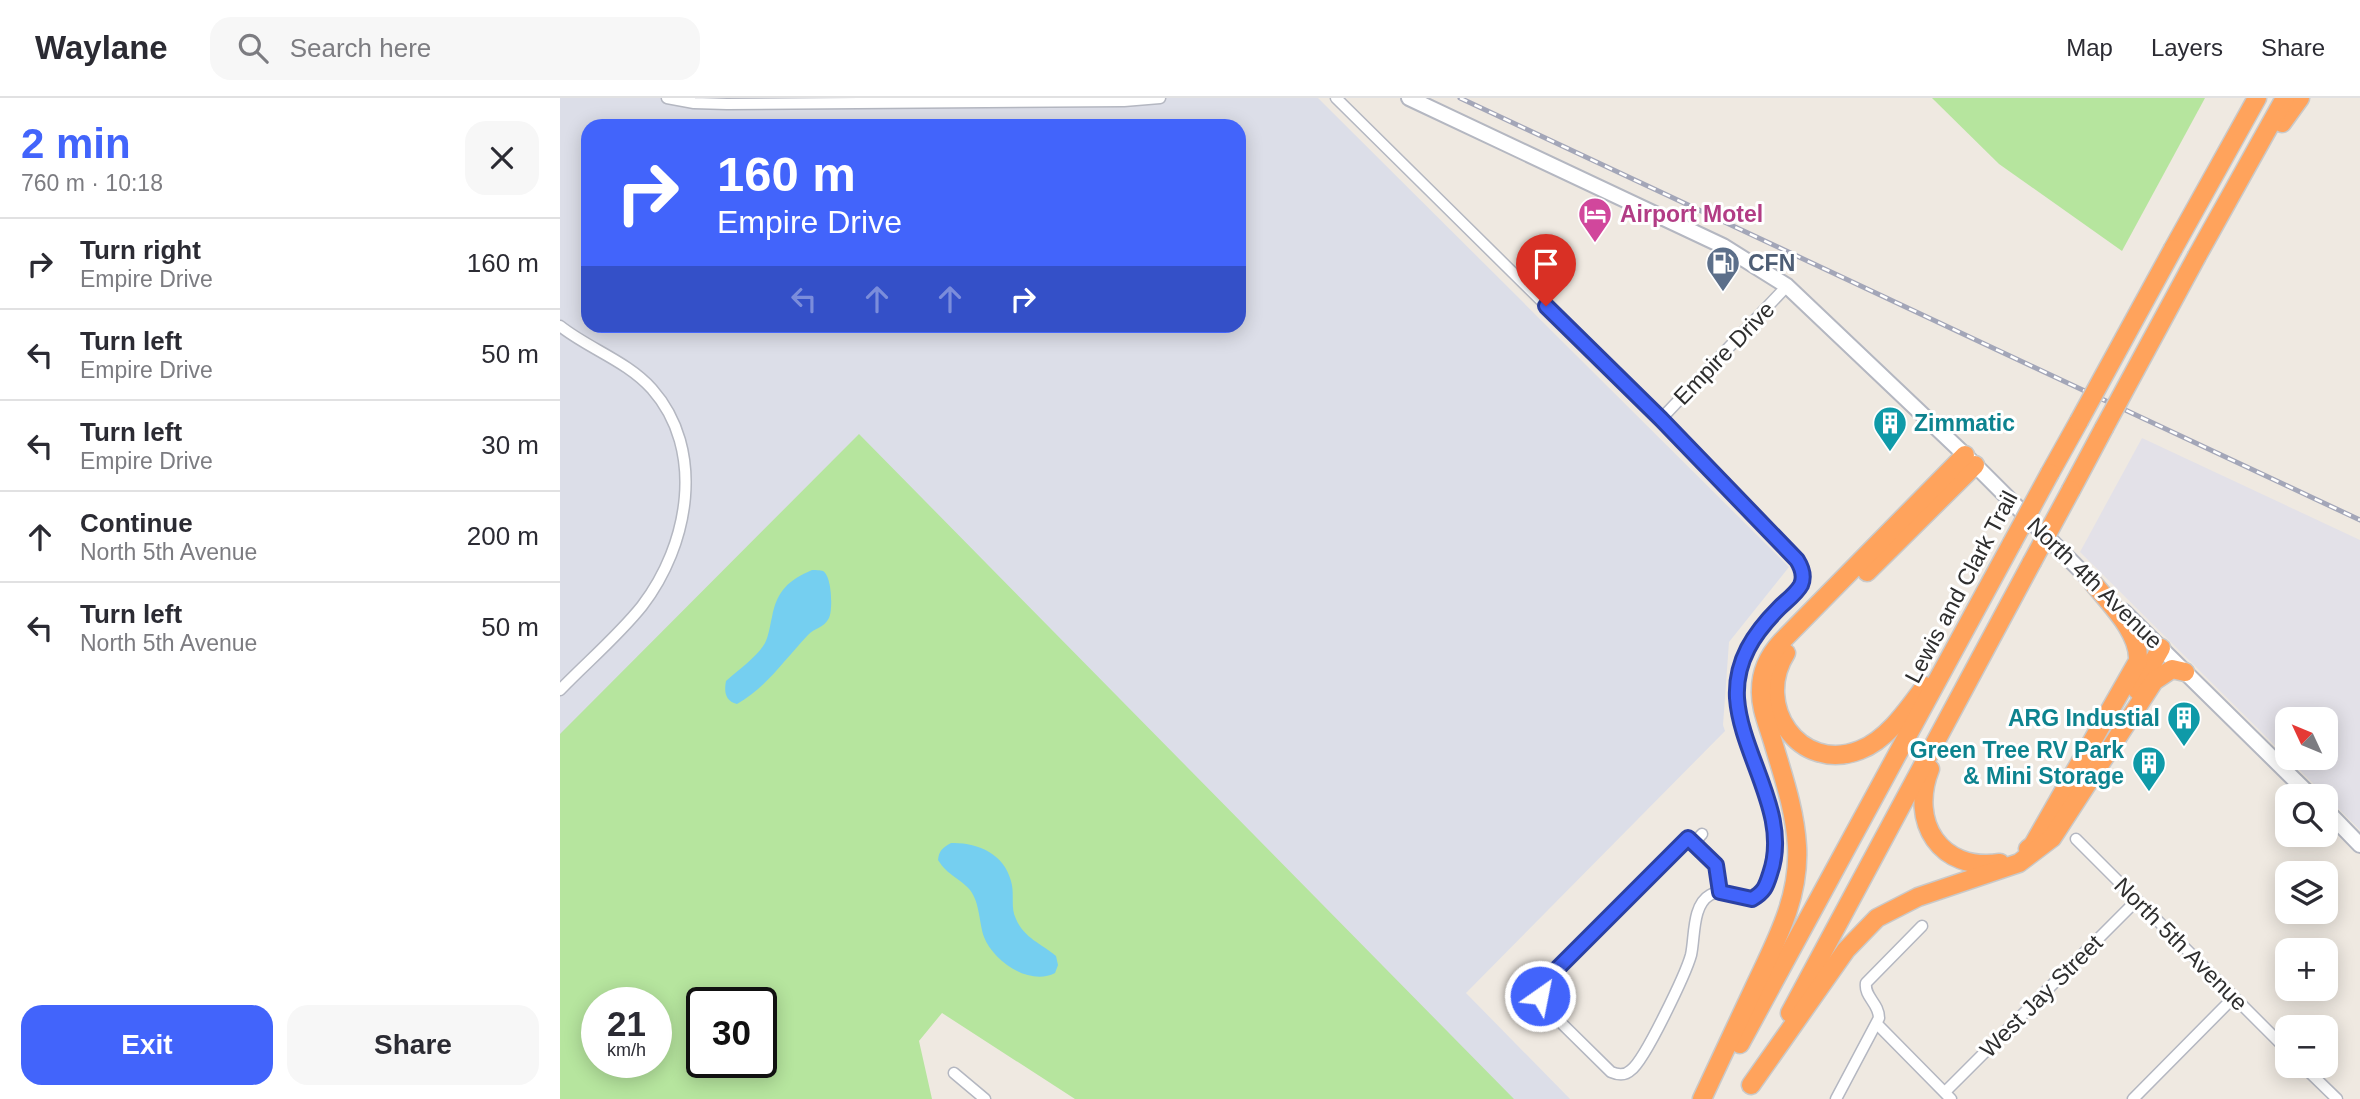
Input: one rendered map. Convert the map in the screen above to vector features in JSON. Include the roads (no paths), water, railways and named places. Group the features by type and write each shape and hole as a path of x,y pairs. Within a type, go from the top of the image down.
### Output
{"highway":[{"name":"Lewis and Clark Trail","path":"1710,1099 2257,98"},
{"path":"1747,1092 2197,256 2285,98"},
{"path":"2244,173 2300,98"},
{"path":"1959,642 1909,707 1878,739 1861,750 1831,754 1811,749 1787,730 1777,712 1774,681 1780,662 1790,648 1970,460"},
{"path":"1702,1099 1786,920 1795,884 1796,830 1761,701 1764,669 1781,642 1970,460"},
{"path":"1951,712 1925,782 1922,802 1926,822 1943,848 1960,859 1980,864 2001,863 2020,855 2032,845 2138,661 2139,651 2131,633 2093,583"},
{"path":"2138,661 2161,648"},
{"path":"2062,824 2161,648"},
{"path":"1747,1092 1846,950 1877,918 1918,897 2018,863 2041,847 2062,824 2154,681 2172,669 2185,672"}],"main road":[{"name":"North 4th Avenue","path":"1409,98 1723,246 1787,286 1970,460 2299,784"},
{"path":"2338,822 2360,845"}],"street":[{"path":"667,98 710,104 1124,101 1160,98"},
{"path":"1336,98 1661,419 1802,567 1801,584 1760,628 1743,658 1737,696 1772,821 1774,863 1763,892 1752,899 1720,892 1709,896 1700,905 1690,958 1650,1043 1632,1070 1622,1074 1611,1072 1541,1002 1540,991 1545,981 1688,838 1716,865 1720,892"},
{"name":"Empire Drive","path":"1661,419 1787,286"},
{"path":"560,326 630,369 652,389 666,407 675,425 686,472 680,525 673,550 656,585 633,616 560,690"},
{"path":"1694,843 1702,834"},
{"name":"North 5th Avenue","path":"2076,839 2275,1038"},
{"name":"West Jay Street","path":"1948,1096 2137,900"},
{"path":"1836,1099 1879,1018 1877,1007 1866,991 1866,983 1922,926"},
{"path":"2133,1099 2234,997"},
{"path":"1877,1024 1948,1096"},
{"path":"954,1073 985,1099"},
{"path":"2314,1078 2332,1097"}],"water":[{"path":"812,570 823,571 828,579 831,601 829,618 808,635 757,690 737,704 733,703 726,695 726,681 762,648 777,600 785,587"},
{"path":"951,843 979,847 996,856 1002,863 1011,881 1013,910 1019,926 1056,956 1058,965 1055,973 1045,976 1024,974 1004,963 996,955 984,937 978,907 970,890 938,860 945,846"}],"railway":[{"path":"1460,98 2360,520"}],"place":[{"name":"Airport Motel","path":"1595,244"},
{"name":"CFN","path":"1723,293"},
{"name":"Zimmatic","path":"1890,453"},
{"name":"ARG Industial","path":"2184,748"},
{"name":"Green Tree RV Park & Mini Storage","path":"2149,793"}]}
